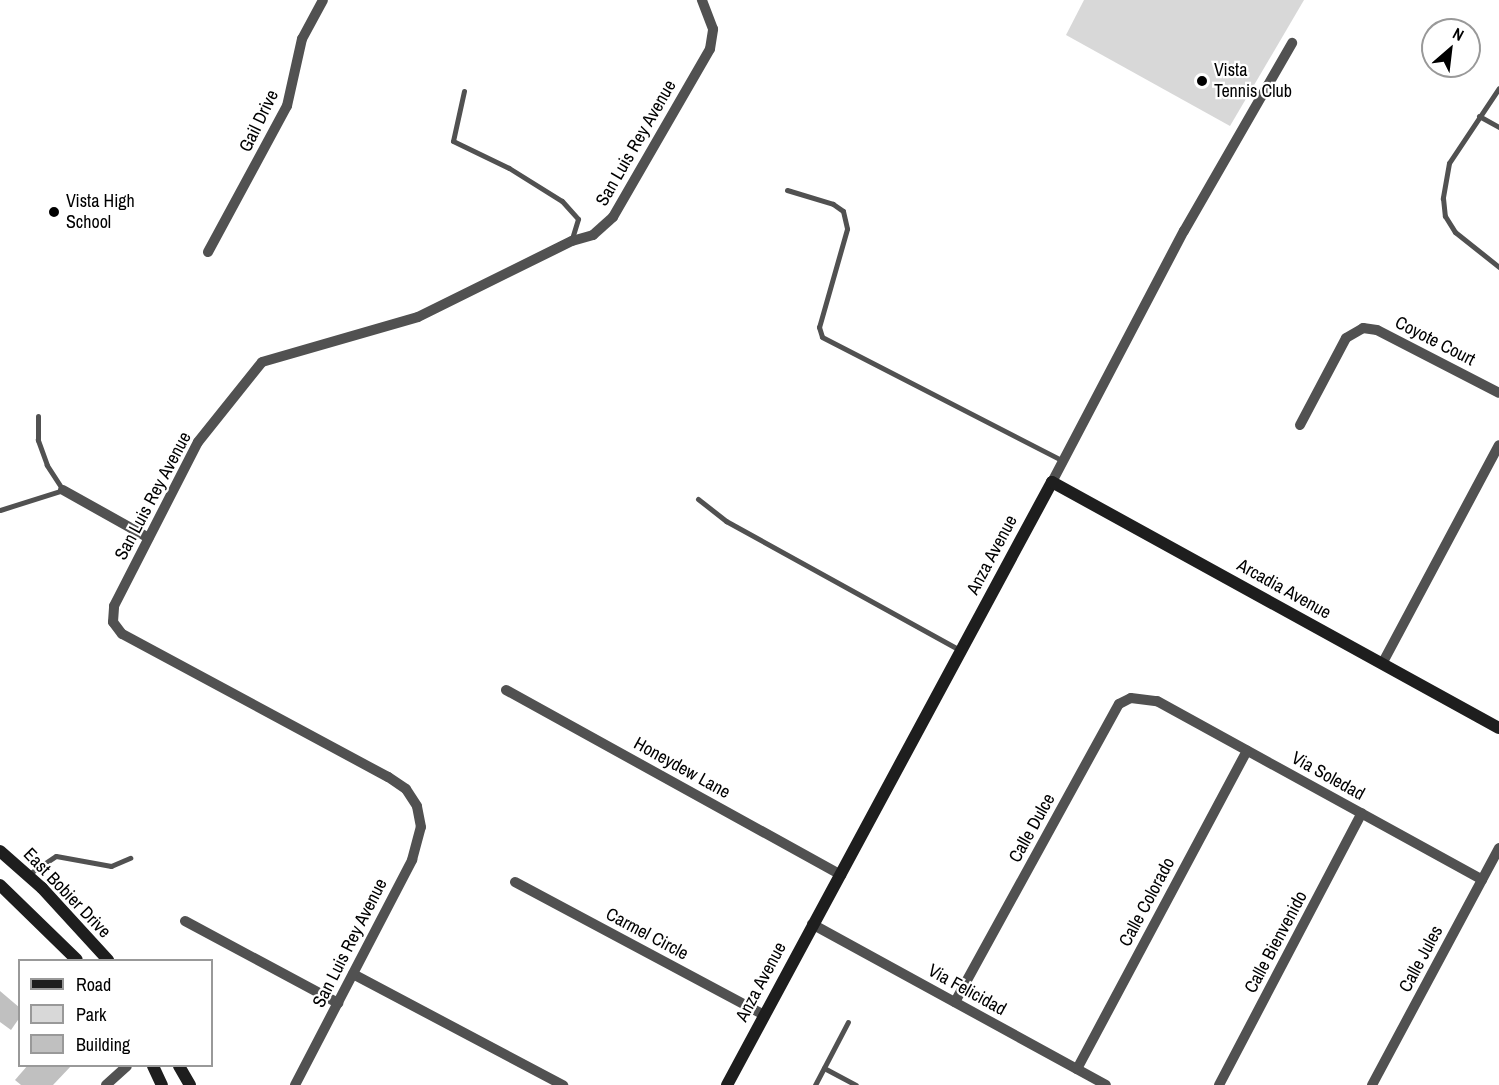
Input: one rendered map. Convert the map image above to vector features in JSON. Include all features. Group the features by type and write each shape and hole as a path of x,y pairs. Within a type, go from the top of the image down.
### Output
{"street":[{"name":"Gail Drive","path":"208,252 287,106 302,39 323,0"},
{"name":"San Luis Rey Avenue","path":"295,1085 412,860 421,827 417,806 406,789 388,777 122,634 113,622 114,606 198,442 262,362 418,317 572,241 593,235 613,217 653,142 710,49 713,29 702,0"},
{"name":"Anza Avenue","path":"727,1085 1052,482 1184,231 1292,43"},
{"name":"Coyote Court","path":"1300,425 1346,338 1363,328 1377,330 1499,393"},
{"path":"1382,664 1499,445"},
{"name":"Arcadia Avenue","path":"1052,482 1499,728"},
{"path":"63,490 149,538"},
{"name":"Honeydew Lane","path":"506,690 841,875"},
{"name":"Calle Dulce","path":"955,1002 1119,704 1131,698 1157,701"},
{"name":"Via Soledad","path":"1157,701 1482,880"},
{"name":"Calle Colorado","path":"1077,1069 1247,750"},
{"name":"Calle Bienvenido","path":"1219,1085 1362,813"},
{"name":"Calle Jules","path":"1372,1085 1499,848"},
{"name":"East Bobier Drive","path":"0,851 28,875 107,959"},
{"name":"Carmel Circle","path":"515,882 764,1015"},
{"path":"0,885 76,959"},
{"path":"185,921 338,1003"},
{"name":"Via Felicidad","path":"812,924 1106,1085"},
{"path":"353,974 563,1085"},
{"path":"106,1085 125,1067"},
{"path":"154,1067 162,1085"},
{"path":"180,1067 190,1085"}],"lane":[{"path":"1499,88 1449,163 1443,198 1445,216 1455,232 1499,267"},
{"path":"465,91 453,141 509,168 562,201 578,219 572,241"},
{"path":"1479,116 1499,127"},
{"path":"788,190 833,204 843,211 847,229 819,327 822,337 1063,461"},
{"path":"0,510 63,490 47,465 38,441 38,416"},
{"path":"698,500 726,521 962,650"},
{"path":"28,875 56,856 111,866 130,858"},
{"path":"815,1085 848,1022"},
{"path":"824,1068 856,1085"}],"green space":[{"name":"Vista Tennis Club","path":"1084,0 1304,0 1230,126 1066,35"}],"building":[{"path":"0,991 18,1006 18,1020 11,1030 0,1022"},
{"path":"26,1067 70,1067 53,1085 21,1085 15,1080"}],"place":[{"name":"Vista Tennis Club","path":"1202,81"},
{"name":"Vista High School","path":"54,212"}]}
